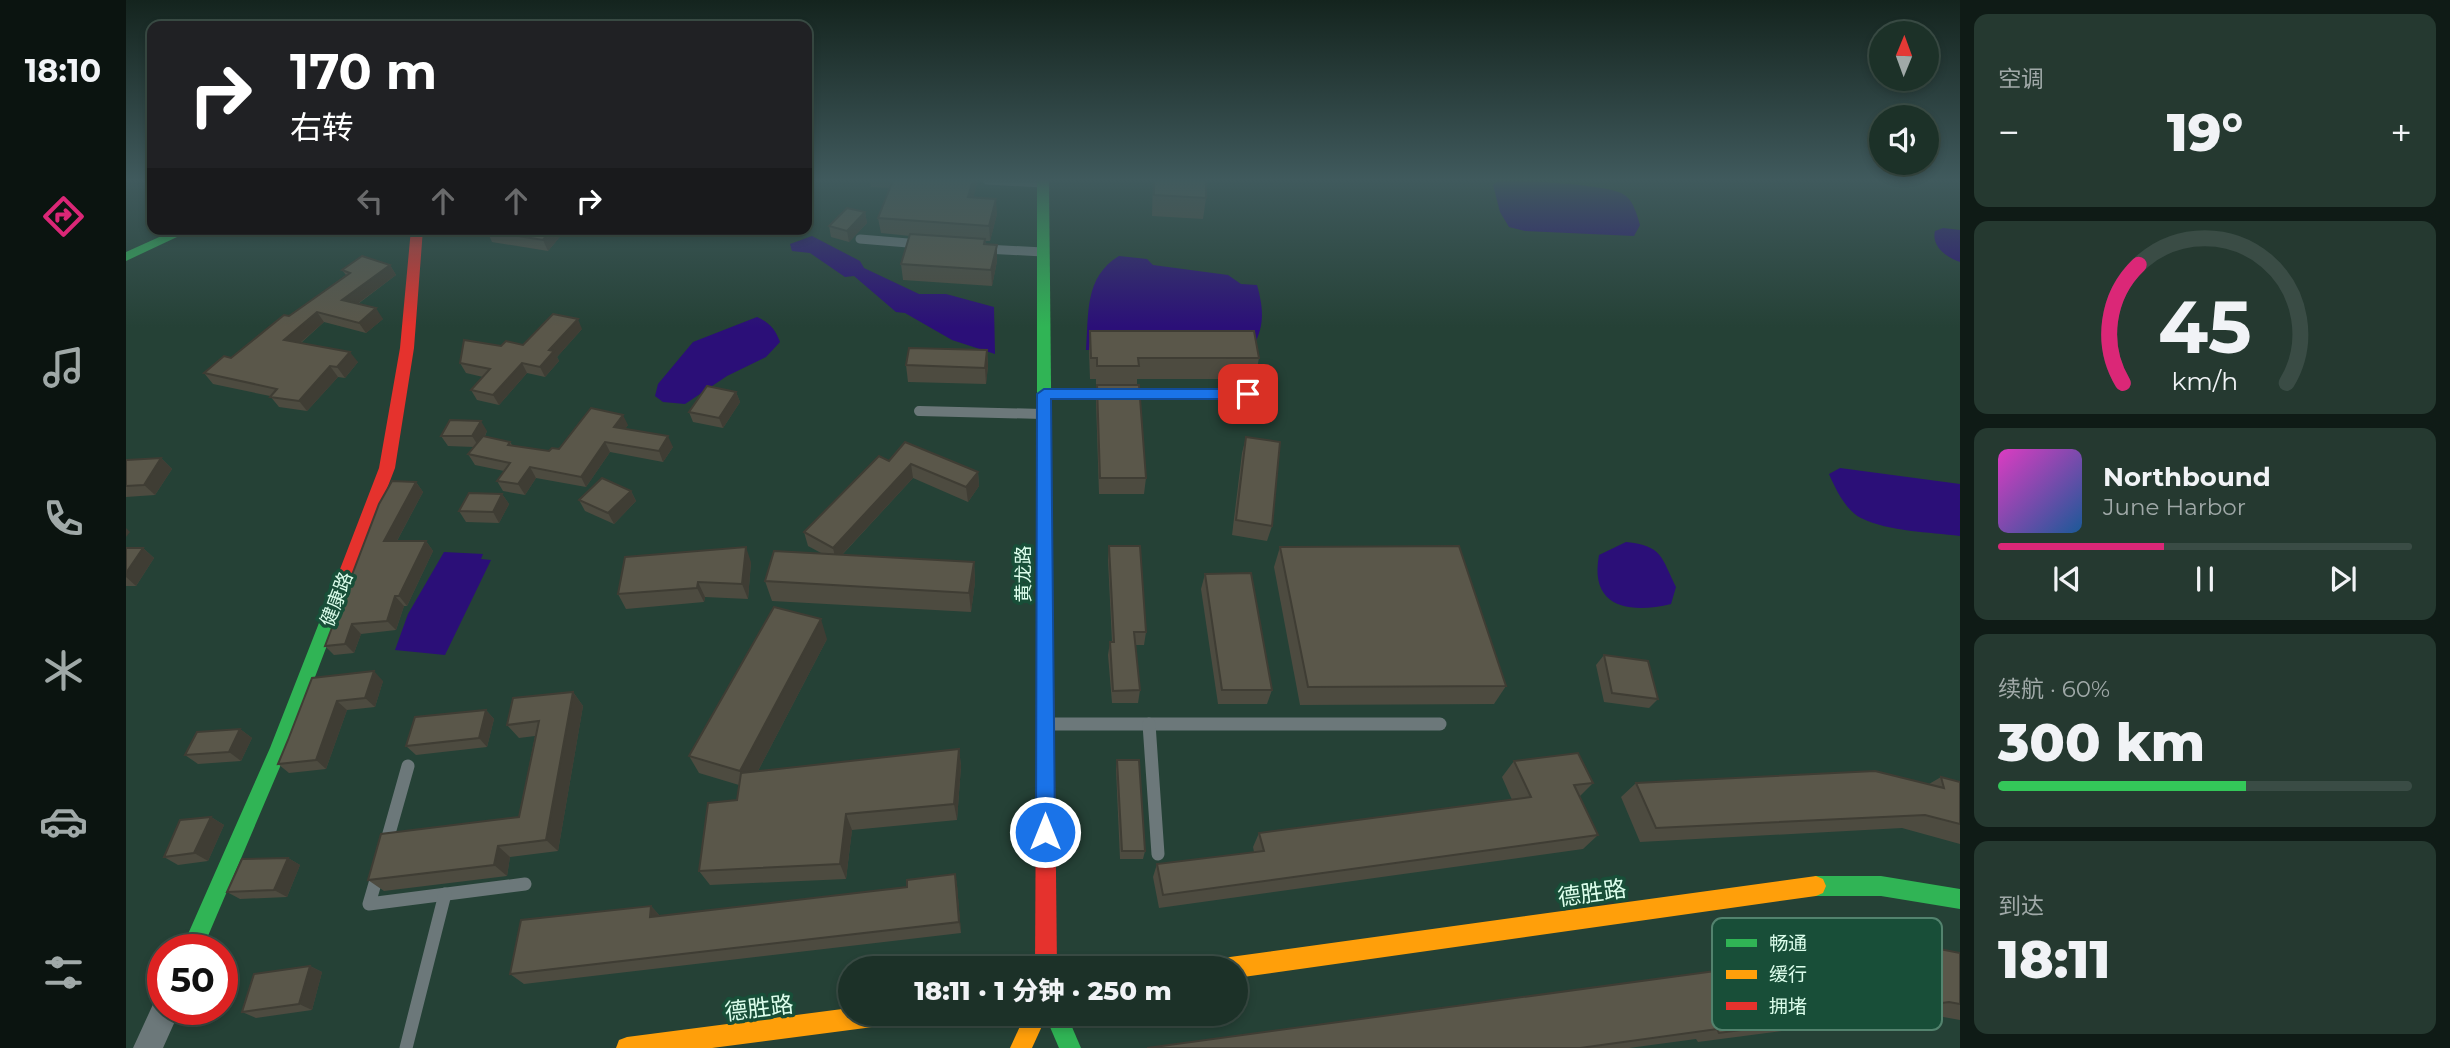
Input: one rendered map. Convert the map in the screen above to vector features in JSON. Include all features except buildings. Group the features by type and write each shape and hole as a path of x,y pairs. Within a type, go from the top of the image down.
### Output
{"main road":[{"name":"黄龙路","path":"1043,229 1046,956"},
{"path":"126,243 147,233"},
{"path":"126,257 175,235"},
{"name":"健康路","path":"198,934 279,748 387,468 407,348 416,235"},
{"name":"德胜路","path":"1248,965 1800,887 1854,883 1894,886 1960,899"},
{"name":"德胜路","path":"627,1048 838,1021"},
{"path":"1021,1048 1031,1026"},
{"path":"1061,1026 1070,1048"}],"street":[{"path":"148,1048 158,1025"}],"lane":[{"path":"860,239 929,244"},
{"path":"971,248 1043,252"},
{"path":"1044,394 1248,394"},
{"path":"919,411 1044,414"},
{"path":"1045,723 1440,724"},
{"path":"1149,724 1158,854"},
{"path":"408,766 369,904 524,884"},
{"path":"406,1048 445,894"}],"shaded area":[{"path":"1517,229 1638,229 1634,236"},
{"path":"1960,230 1960,262 1950,258 1938,246 1935,242 1935,231"},
{"path":"812,236 860,261 864,268 919,294 946,294 994,307 995,354 952,340 905,313 896,312 854,276 845,277 810,253 792,251 790,244"},
{"path":"1119,256 1147,259 1153,265 1228,275 1241,284 1257,285 1262,319 1259,334 1251,350 1086,350 1090,297 1094,285 1100,274"},
{"path":"757,317 772,327 780,342 766,357 727,376 685,404 663,402 655,396 658,384 693,342"},
{"path":"1840,468 1960,484 1960,536 1897,529 1861,518 1846,505 1829,474"},
{"path":"1626,542 1647,546 1659,555 1676,587 1671,604 1628,607 1607,596 1600,586 1599,555"},
{"path":"444,552 483,554 481,559 491,560 445,655 395,650 408,614"}],"traffic: fast":[{"path":"1043,229 1045,588"},
{"path":"126,257 175,235"},
{"path":"198,934 279,748 345,577"},
{"path":"1816,886 1881,886 1960,899"},
{"path":"1061,1026 1070,1048"}],"traffic: slow":[{"path":"1248,965 1816,886"},
{"path":"627,1048 838,1021"},
{"path":"1021,1048 1031,1026"}],"traffic: jam":[{"path":"345,577 387,468 407,348 416,235"},
{"path":"1045,588 1046,956"}],"route":[{"path":"1045,832 1044,394 1248,394"}]}
